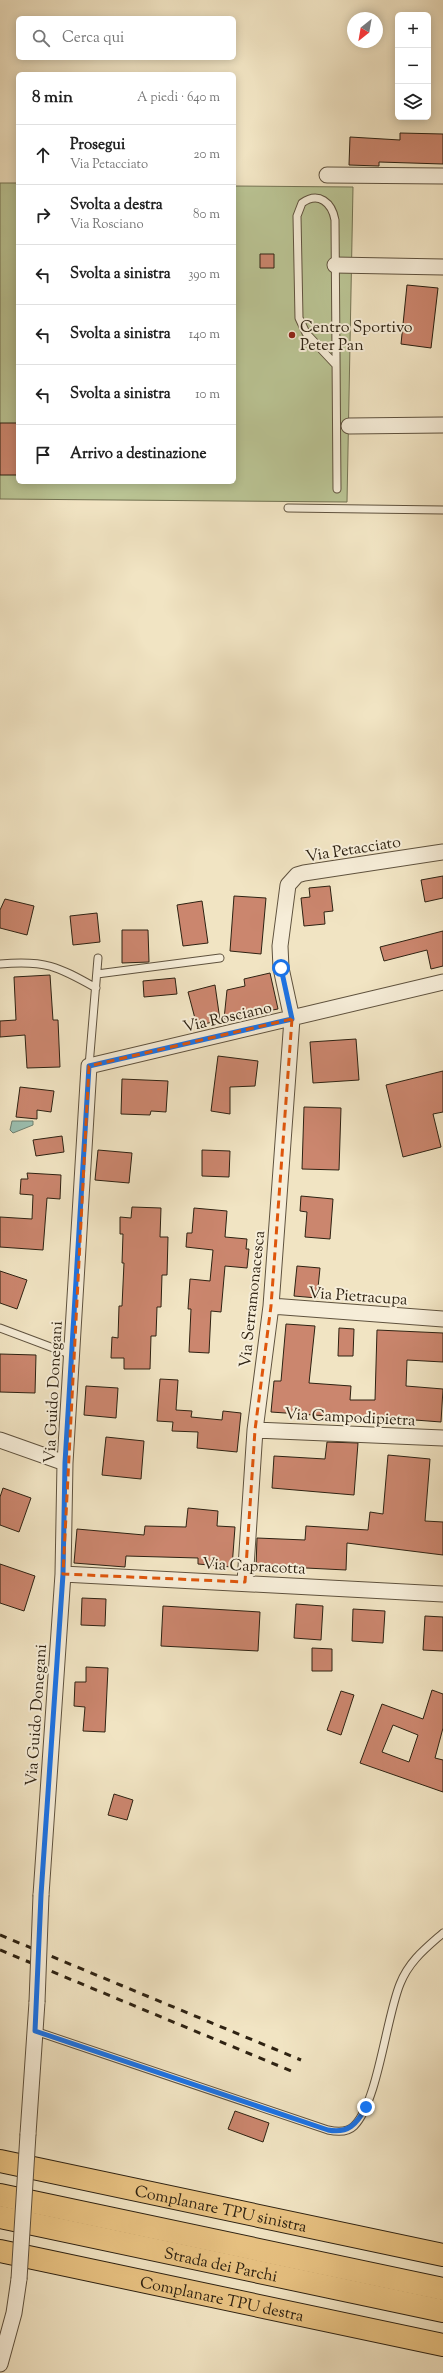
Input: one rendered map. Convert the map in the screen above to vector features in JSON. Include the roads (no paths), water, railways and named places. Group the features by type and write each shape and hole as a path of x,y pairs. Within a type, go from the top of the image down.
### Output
{"highway":[{"name":"Complanare TPU sinistra","path":"0,2161 443,2254"},
{"name":"Strada dei Parchi","path":"0,2195 443,2289"},
{"name":"Strada dei Parchi","path":"0,2217 443,2311"},
{"name":"Complanare TPU destra","path":"0,2251 443,2345"}],"street":[{"path":"327,175 443,176"},
{"path":"335,265 443,267"},
{"path":"349,426 443,425"},
{"name":"Via Petacciato","path":"292,1019 281,968 280,946 286,891 292,879 304,873 443,852"},
{"name":"Via Rosciano","path":"89,1066 443,982"},
{"name":"Via Serramonacesca","path":"245,1582 255,1430 271,1306 292,1019"},
{"name":"Via Guido Donegani","path":"0,2364 14,2312 19,2279 37,2002 41,1895 63,1574 65,1463 89,1066"},
{"name":"Via Pietracupa","path":"271,1306 443,1319"},
{"name":"Via Campodipietra","path":"255,1430 443,1438"},
{"path":"0,1440 65,1463"},
{"name":"Via Capracotta","path":"63,1574 245,1582 443,1594"}],"lane":[{"path":"335,364 306,333 298,312 297,216 302,203 307,200 323,200 332,209 335,265 337,489"},
{"path":"288,508 443,510"},
{"path":"89,1066 98,958"},
{"path":"97,974 220,958"},
{"path":"0,964 25,962 46,964 65,971 96,988"},
{"path":"0,1328 72,1355"},
{"path":"35,2031 328,2130 346,2130 353,2126 366,2107 403,1976 418,1955 443,1933"}],"railway":[{"path":"0,1935 301,2060"},
{"path":"0,1950 296,2073"}],"place":[{"name":"Centro Sportivo Peter Pan","path":"292,335"}]}
